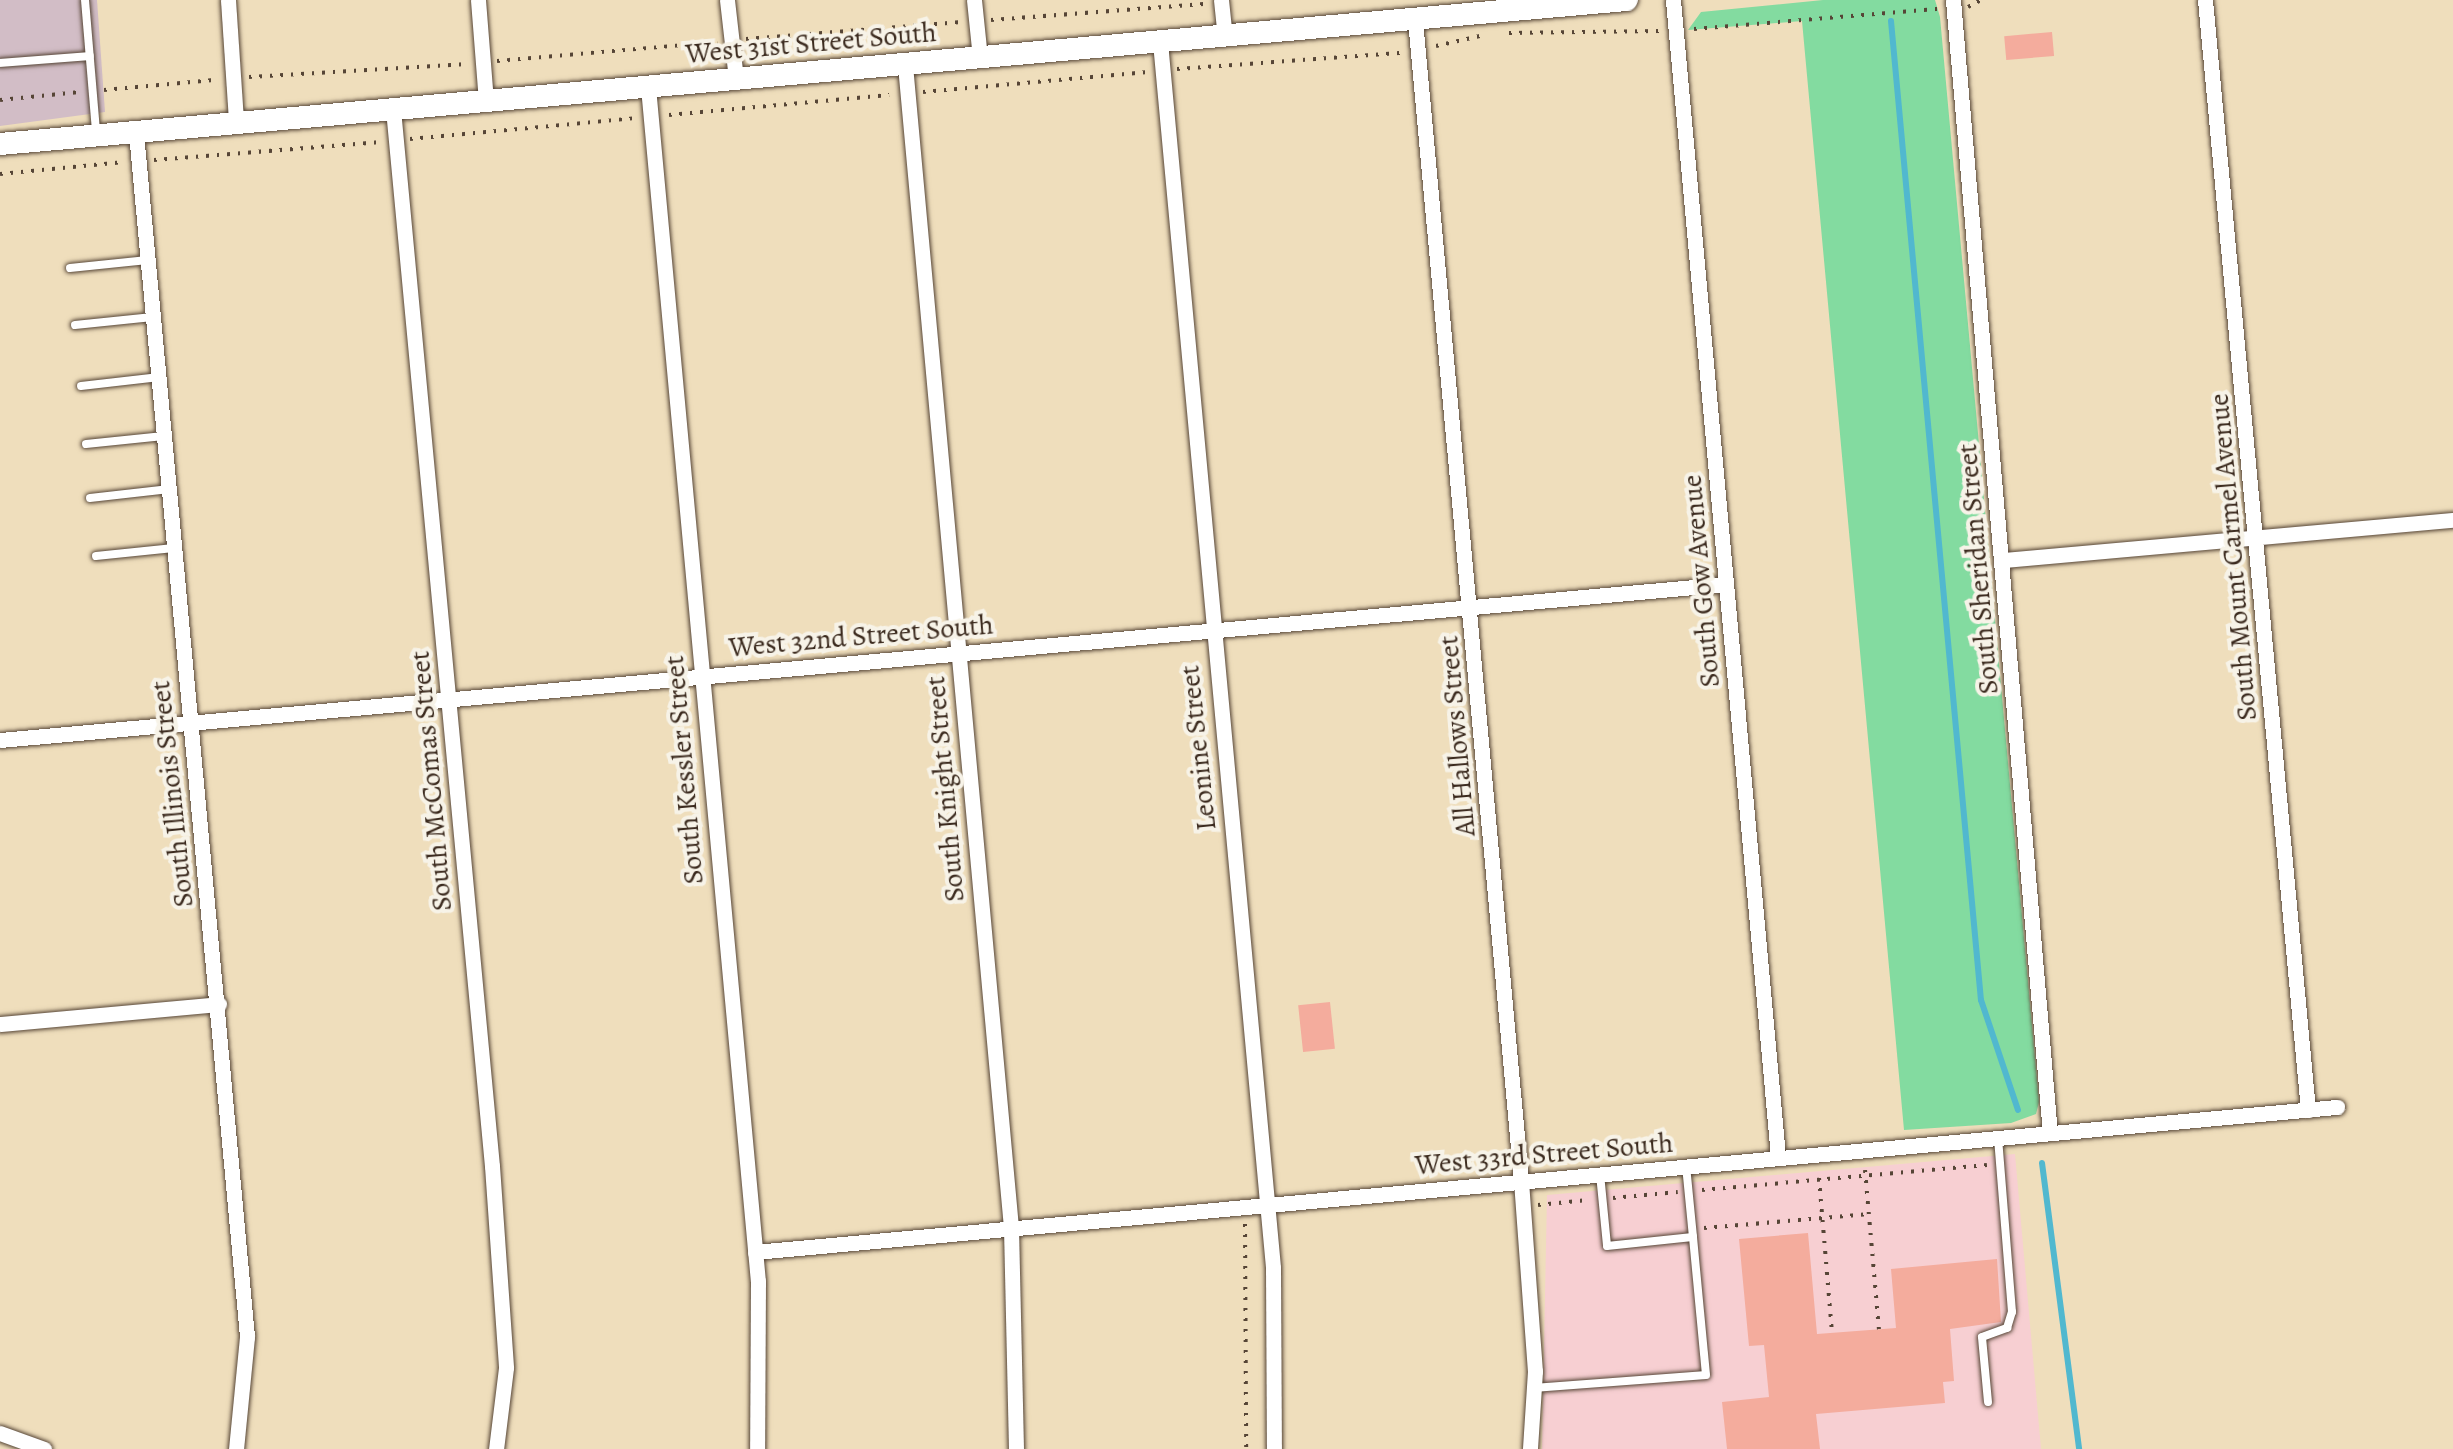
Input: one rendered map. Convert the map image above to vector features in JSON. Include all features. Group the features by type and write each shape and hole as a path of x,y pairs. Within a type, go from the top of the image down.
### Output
{"street":[{"path":"228,0 236,122"},
{"path":"478,0 486,101"},
{"path":"727,0 736,80"},
{"path":"974,0 980,58"},
{"path":"1221,0 1225,36"},
{"name":"West 31st Street South","path":"0,144 1415,20 1468,7 1626,0"},
{"name":"South Gow Avenue","path":"1673,0 1778,1157"},
{"name":"South Mount Carmel Avenue","path":"2205,0 2308,1110"},
{"name":"South Sheridan Street","path":"1953,4 2050,1133"},
{"name":"All Hallows Street","path":"1415,20 1522,1181 1534,1388 1530,1449"},
{"name":"Leonine Street","path":"1160,42 1211,629 1268,1204 1274,1449"},
{"name":"South Knight Street","path":"906,64 1011,1228 1016,1449"},
{"name":"South Kessler Street","path":"648,87 755,1252 757,1449"},
{"name":"South McComas Street","path":"394,109 505,1346 496,1449"},
{"name":"South Illinois Street","path":"136,132 248,1337 236,1449"},
{"path":"2003,560 2453,520"},
{"name":"West 32nd Street South","path":"0,740 1726,584"},
{"path":"0,1024 219,1004"},
{"name":"West 33rd Street South","path":"755,1252 2337,1106"},
{"path":"0,1433 44,1449"}],"lane":[{"path":"85,0 96,136"},
{"path":"0,64 90,56"},
{"path":"70,268 148,260"},
{"path":"75,326 153,317"},
{"path":"81,386 158,377"},
{"path":"86,444 164,436"},
{"path":"90,498 169,490"},
{"path":"96,556 174,548"},
{"path":"1988,1402 1982,1336 2007,1328 2012,1312 1998,1138"},
{"path":"1534,1388 1706,1375 1686,1166"},
{"path":"1600,1174 1607,1246 1692,1234"}],"path":[{"path":"1817,21 1981,0"},
{"path":"0,100 235,78 1203,4"},
{"path":"1538,1205 1989,1165"},
{"path":"1818,1172 1832,1333"},
{"path":"1866,1173 1879,1329"},
{"path":"1692,1234 1869,1214"},
{"path":"1244,1222 1246,1449"}],"shaded area":[{"path":"0,0 97,0 105,112 0,126"},
{"path":"2015,1154 2041,1449 1542,1449 1547,1195"}],"green space":[{"path":"1823,0 1935,0 1940,17 2039,1102 2036,1114 2011,1123 1904,1130 1802,21 1688,30 1701,12"}],"building":[{"path":"2052,32 2054,56 2006,60 2004,36"},
{"path":"1330,1002 1335,1049 1303,1052 1298,1005"},
{"path":"1808,1233 1817,1334 1896,1328 1891,1269 1997,1259 2001,1322 1950,1329 1954,1381 1943,1382 1945,1403 1816,1414 1820,1449 1727,1449 1722,1402 1769,1397 1764,1345 1749,1346 1739,1239"}],"waterway":[{"path":"1891,21 1981,1000 2018,1110"},
{"path":"2042,1163 2079,1449"}]}
